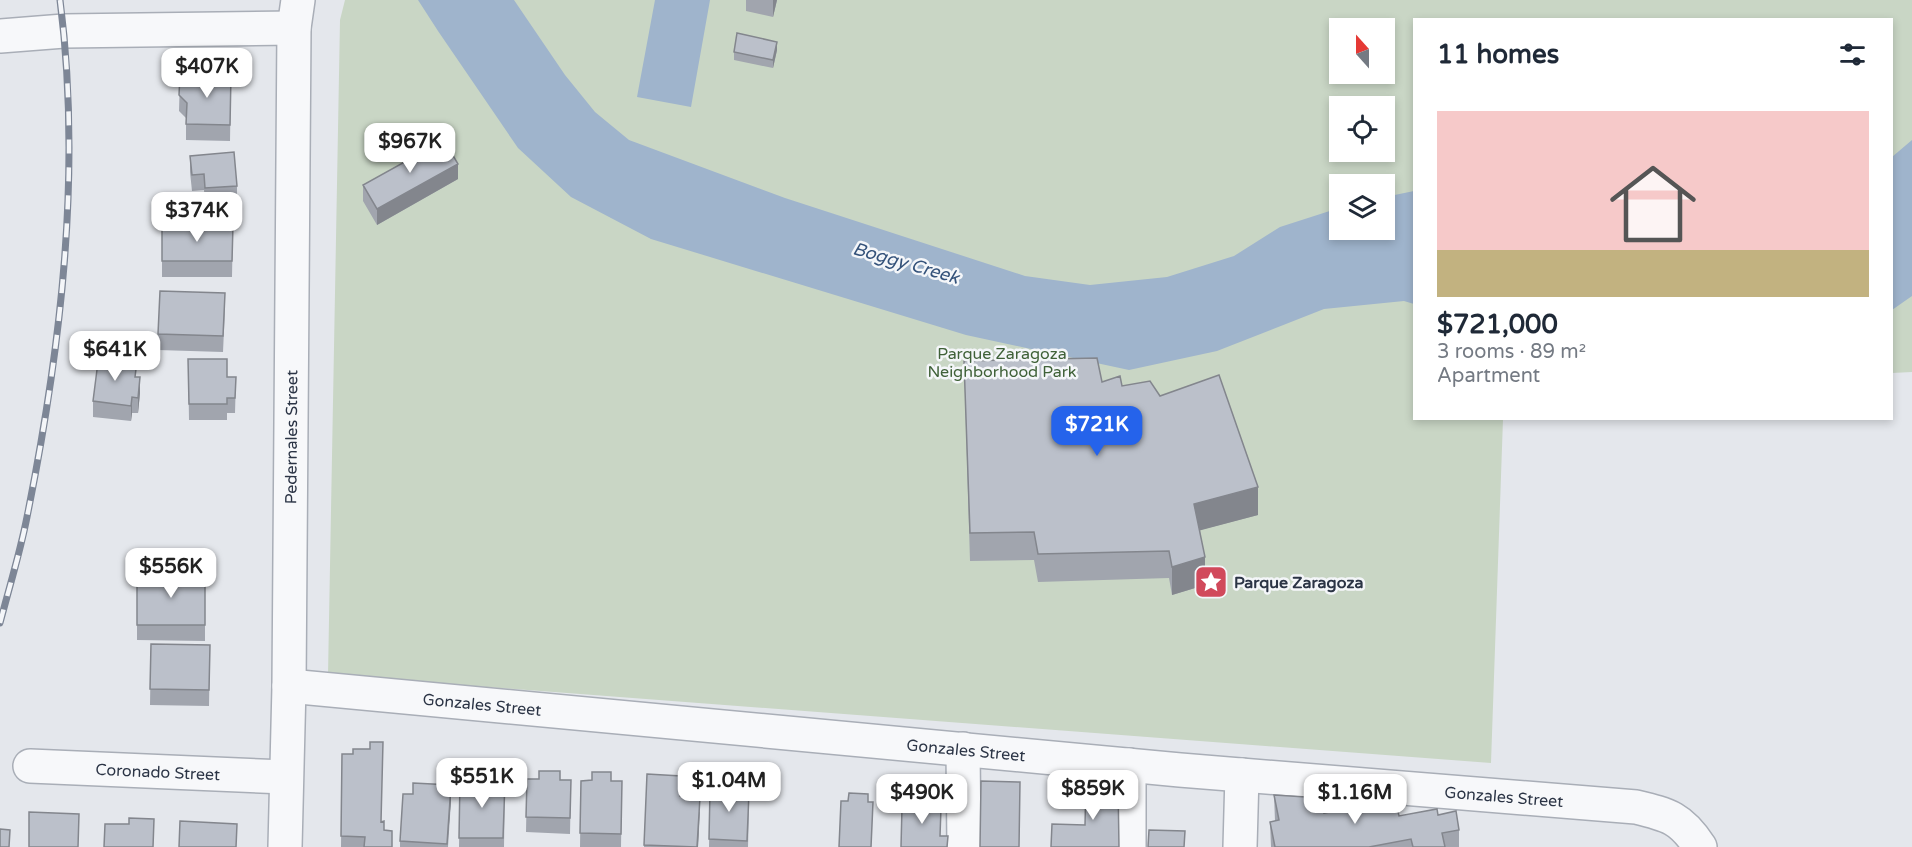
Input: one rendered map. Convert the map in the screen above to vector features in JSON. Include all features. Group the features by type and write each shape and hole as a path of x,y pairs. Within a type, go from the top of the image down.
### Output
{"street":[{"path":"0,36 296,14"},
{"name":"Pedernales Street","path":"285,847 289,686 296,14"},
{"name":"Gonzales Street","path":"289,686 1130,765 1636,807 1667,814 1688,829 1700,847"},
{"path":"963,749 964,847"},
{"path":"1129,847 1130,765"},
{"name":"Coronado Street","path":"30,766 285,777"},
{"path":"1240,847 1242,775"}],"green space":[{"name":"Parque Zaragoza Neighborhood Park","path":"345,0 1912,0 1912,372 1893,373 1893,18 1413,18 1413,420 1503,420 1491,763 328,675 340,20"}],"water":[{"name":"Boggy Creek","path":"418,0 514,0 565,75 595,112 629,140 785,198 1025,276 1090,285 1167,277 1234,256 1280,227 1329,211 1329,240 1395,240 1395,195 1413,191 1413,304 1404,301 1324,309 1217,351 1129,370 966,335 651,239 571,197 518,148"},
{"path":"655,0 710,0 691,107 637,97"},
{"path":"1912,140 1912,296 1893,309 1893,156"}],"building":[{"path":"737,33 777,42 773,60 734,52"},
{"path":"186,74 231,75 230,125 186,124 187,103 179,95 180,75 187,76"},
{"path":"444,140 458,164 377,209 363,185"},
{"path":"234,152 237,186 205,188 204,174 192,175 190,156"},
{"path":"162,225 233,225 232,261 162,261"},
{"path":"160,291 225,293 223,336 158,334"},
{"path":"99,354 123,357 122,367 136,369 135,377 140,377 138,398 132,397 131,406 93,401"},
{"path":"1097,358 1102,382 1120,376 1122,386 1150,381 1160,396 1219,375 1258,487 1194,504 1205,557 1172,567 1169,551 1038,554 1034,532 970,533 964,361"},
{"path":"188,359 227,359 227,377 236,377 235,398 227,398 227,404 189,404"},
{"path":"137,573 205,574 205,625 137,625"},
{"path":"151,644 210,645 209,690 150,689"},
{"path":"370,742 383,742 381,822 384,821 384,830 392,831 392,847 364,847 365,837 341,836 342,754 353,754 353,749 370,749"},
{"path":"539,771 560,771 560,780 571,780 570,818 526,817 527,779 539,779"},
{"path":"592,772 611,772 611,781 622,781 621,834 580,833 581,781 592,780"},
{"path":"647,774 681,776 680,796 700,797 697,847 644,845"},
{"path":"460,780 505,781 503,838 459,838"},
{"path":"981,781 1020,782 1019,847 980,847"},
{"path":"723,782 739,782 739,792 749,792 747,841 709,839 710,791 723,791"},
{"path":"413,783 451,785 447,844 400,841 403,794 413,794"},
{"path":"1086,783 1118,784 1119,847 1051,847 1052,824 1085,825"},
{"path":"849,793 868,794 868,802 873,802 871,847 839,847 841,801 848,801"},
{"path":"1274,795 1322,798 1324,813 1370,804 1371,808 1396,803 1399,816 1437,809 1438,815 1456,811 1459,830 1442,833 1445,847 1413,847 1411,839 1369,847 1275,847 1270,822 1279,820"},
{"path":"909,798 937,799 937,809 941,808 940,836 948,836 947,847 901,847 902,807 909,808"},
{"path":"29,812 79,814 78,847 29,847"},
{"path":"129,818 154,819 153,847 104,847 105,824 129,824"},
{"path":"180,821 237,824 236,847 179,847"},
{"path":"0,829 10,830 9,847 0,847"},
{"path":"1149,830 1185,831 1184,847 1148,847"}],"railway":[{"path":"0,623 18,557 39,453 58,325 68,195 69,130 60,0"}],"place":[{"name":"Parque Zaragoza","path":"1211,582"}]}
